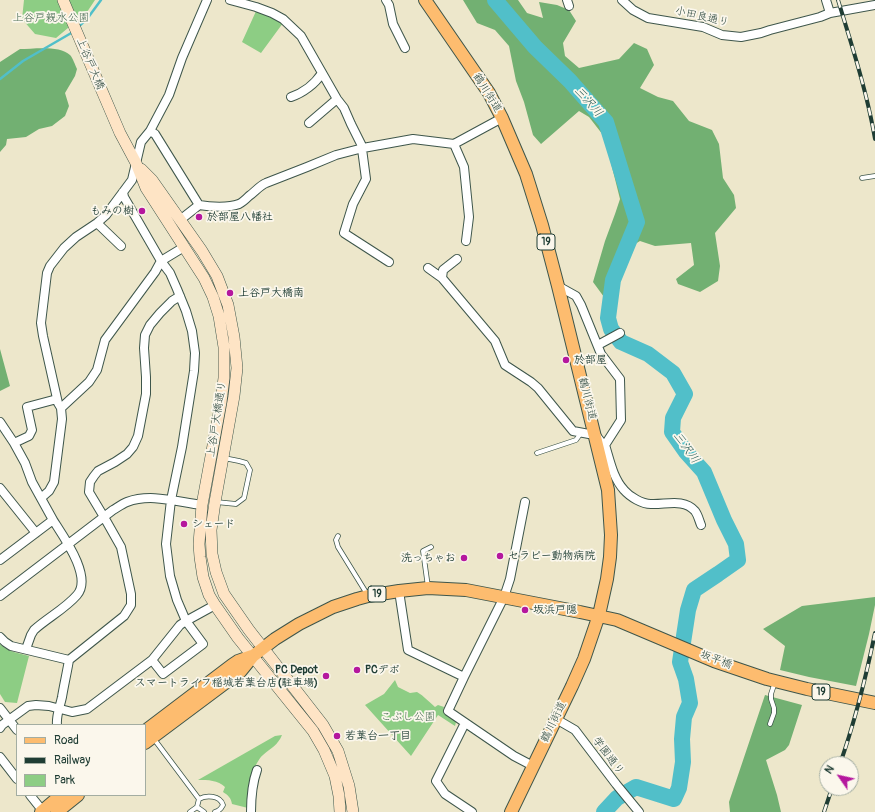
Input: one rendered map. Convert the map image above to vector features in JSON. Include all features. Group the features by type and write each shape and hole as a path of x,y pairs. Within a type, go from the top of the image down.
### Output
{"main road":[{"name":"鶴川街道","path":"425,0 488,93 502,118 526,174 542,225 558,286 608,490 611,536 610,557 599,616 584,659 511,812"},
{"name":"19","path":"148,738 238,661 258,652 299,624 333,607 368,596 399,590 428,588 466,590 599,616"},
{"name":"坂平橋","path":"599,616 625,622 714,661 771,680"},
{"name":"19","path":"771,680 875,703"},
{"path":"43,812 60,796"},
{"path":"57,812 77,796"}],"street":[{"name":"上谷戸大橋","path":"63,0 108,105"},
{"path":"41,498 49,491 54,482 62,419 61,408 57,399 41,322 47,273 50,266 64,248 76,237 106,215 132,180 141,142 150,131 172,87 182,58 207,0"},
{"path":"230,0 272,13 283,19 302,36 337,99 344,108 362,148 366,179 353,204 344,233 389,262"},
{"path":"386,0 389,5 393,24 405,48"},
{"name":"小田良通り","path":"622,0 633,10 648,18 702,27 722,34 741,36 762,33 830,13 875,5"},
{"path":"826,0 830,13"},
{"path":"291,98 299,95 318,79 322,73"},
{"path":"309,123 337,99"},
{"name":"上谷戸大橋通り","path":"108,105 120,133 136,163 146,188 204,278 213,297 219,316 224,348 224,378 202,505 199,544 200,557 209,595 215,605 238,638 258,652"},
{"path":"180,220 199,205 231,206 240,203 266,182 336,155 362,148 413,139 454,144 502,118"},
{"path":"150,131 155,134 199,205"},
{"path":"454,144 464,167 469,217 466,241"},
{"name":"上谷戸大橋通り","path":"136,163 152,180 202,251 216,276 228,305 234,337 236,368 234,396 211,530 212,554 216,572 224,594 249,630 258,652"},
{"path":"123,192 124,197 161,261 170,273 186,311 192,331 195,353 182,447 171,500 166,544 170,576 177,600 186,621 203,644 164,674 152,660"},
{"path":"97,223 121,246"},
{"path":"61,408 89,382 96,370 105,340 155,272 161,261 184,247"},
{"path":"442,278 443,270 457,259"},
{"path":"428,268 442,278 495,341 505,365 538,388 573,431 595,434 605,445 616,478 624,490 632,497 650,504 685,504 694,510 702,525"},
{"path":"558,286 570,291 576,296 601,354 620,379 621,420 605,445"},
{"path":"57,724 58,708 69,660 124,616 131,605 131,594 121,547 89,492 90,482 98,471 127,454 133,447 138,436 146,394 144,348 145,335 150,325 160,313 172,301 180,296"},
{"path":"598,345 620,333"},
{"path":"14,443 28,436 32,430 27,407 57,399"},
{"path":"0,422 25,463 32,482 53,520 69,544 79,566 82,577 79,594 34,630 26,649"},
{"path":"0,488 3,498 36,533"},
{"path":"0,596 113,510 126,502 153,497 202,505"},
{"path":"525,502 510,579 504,597 448,711 514,756 533,766"},
{"path":"0,560 53,520"},
{"path":"399,590 408,650 464,677"},
{"path":"0,728 28,706 49,706 72,712 86,709 152,660 180,625 215,605"},
{"path":"0,637 11,646 69,660"},
{"path":"258,652 313,731 324,750 335,776 339,796 340,812"},
{"path":"258,652 290,682 323,725 338,751 349,786 353,812"},
{"path":"0,708 16,729"},
{"name":"学園通り","path":"556,719 575,730 636,809"},
{"path":"465,723 436,781 445,794 472,812"},
{"path":"0,757 16,777"},
{"path":"251,812 251,791 257,770"},
{"path":"31,796 43,812"}],"lane":[{"path":"862,178 875,176"},
{"path":"537,454 576,440 581,432"},
{"path":"216,502 236,504 244,498 250,470 246,463 223,458"},
{"path":"338,536 336,540 338,547 368,596"},
{"path":"428,588 423,551 431,546"},
{"path":"770,724 774,713 771,699 771,680"},
{"path":"148,738 198,799 197,807 190,812"},
{"path":"198,799 207,796 219,799 223,802 223,805 219,811 215,812"},
{"path":"197,807 204,812"}],"green space":[{"name":"上谷戸親水公園","path":"24,0 95,0 87,12 56,38 35,34 22,19"},
{"path":"463,0 518,0 527,13 543,18 539,2 557,5 569,10 576,21 563,43 565,56 579,68 619,59 634,43 647,49 654,65 640,88 658,97 673,101 689,121 712,130 719,144 723,178 734,195 736,208 715,233 720,266 718,281 700,292 678,284 676,279 694,265 691,243 655,246 640,241 617,255 604,297 593,282 605,241 620,199 603,135 589,117 579,111 541,144 533,135 524,102 516,81 509,46 495,30 477,23"},
{"path":"257,9 283,23 261,53 242,42"},
{"path":"46,48 66,52 70,55 77,69 75,76 65,93 69,106 65,116 52,126 39,129 26,137 7,139 6,145 0,152 0,62 20,49"},
{"path":"0,349 10,386 0,391"},
{"path":"875,597 875,605 869,634 856,686 780,670 785,646 763,629 802,606"},
{"path":"0,644 10,651 29,656 17,703 5,702 0,694"},
{"name":"こぶし公園","path":"395,680 398,687 410,693 417,692 435,707 438,705 444,707 443,711 456,722 455,726 438,715 411,756 365,705 384,694"},
{"path":"765,695 802,705 789,745 785,750 766,760 781,812 730,812 729,802"},
{"path":"282,735 276,744 261,757 254,769 249,785 248,808 232,804 229,797 223,792 225,787 219,783 209,780 198,780 275,736"}],"waterway":[{"path":"78,27 87,19 101,0"},
{"name":"三沢川","path":"495,0 535,47 570,81 606,122 637,222 613,280 608,318 611,329 621,342 648,354 673,373 685,394 673,418 672,432 686,452 704,472 724,520 736,544 738,560 694,590 688,610 680,662 686,679 690,703 684,717 682,739 683,762 679,788 674,799 636,787 617,798 604,812"},
{"path":"0,79 23,61 73,32"}],"railway":[{"path":"838,0 854,52 872,121 875,139"},
{"path":"843,756 860,699 875,633"},
{"path":"824,812 829,796"}],"place":[{"name":"もみの樹","path":"142,211"},
{"name":"於部屋八幡社","path":"199,217"},
{"name":"上谷戸大橋南","path":"230,293"},
{"name":"於部屋","path":"566,360"},
{"name":"シェード","path":"184,524"},
{"name":"セラピー動物病院","path":"500,556"},
{"name":"洗っちゃお","path":"464,558"},
{"name":"坂浜戸隠","path":"525,610"},
{"name":"PCデポ","path":"357,670"},
{"name":"PC Depot スマートライフ稲城若葉台店(駐車場)","path":"326,676"},
{"name":"若葉台一丁目","path":"337,736"}]}
